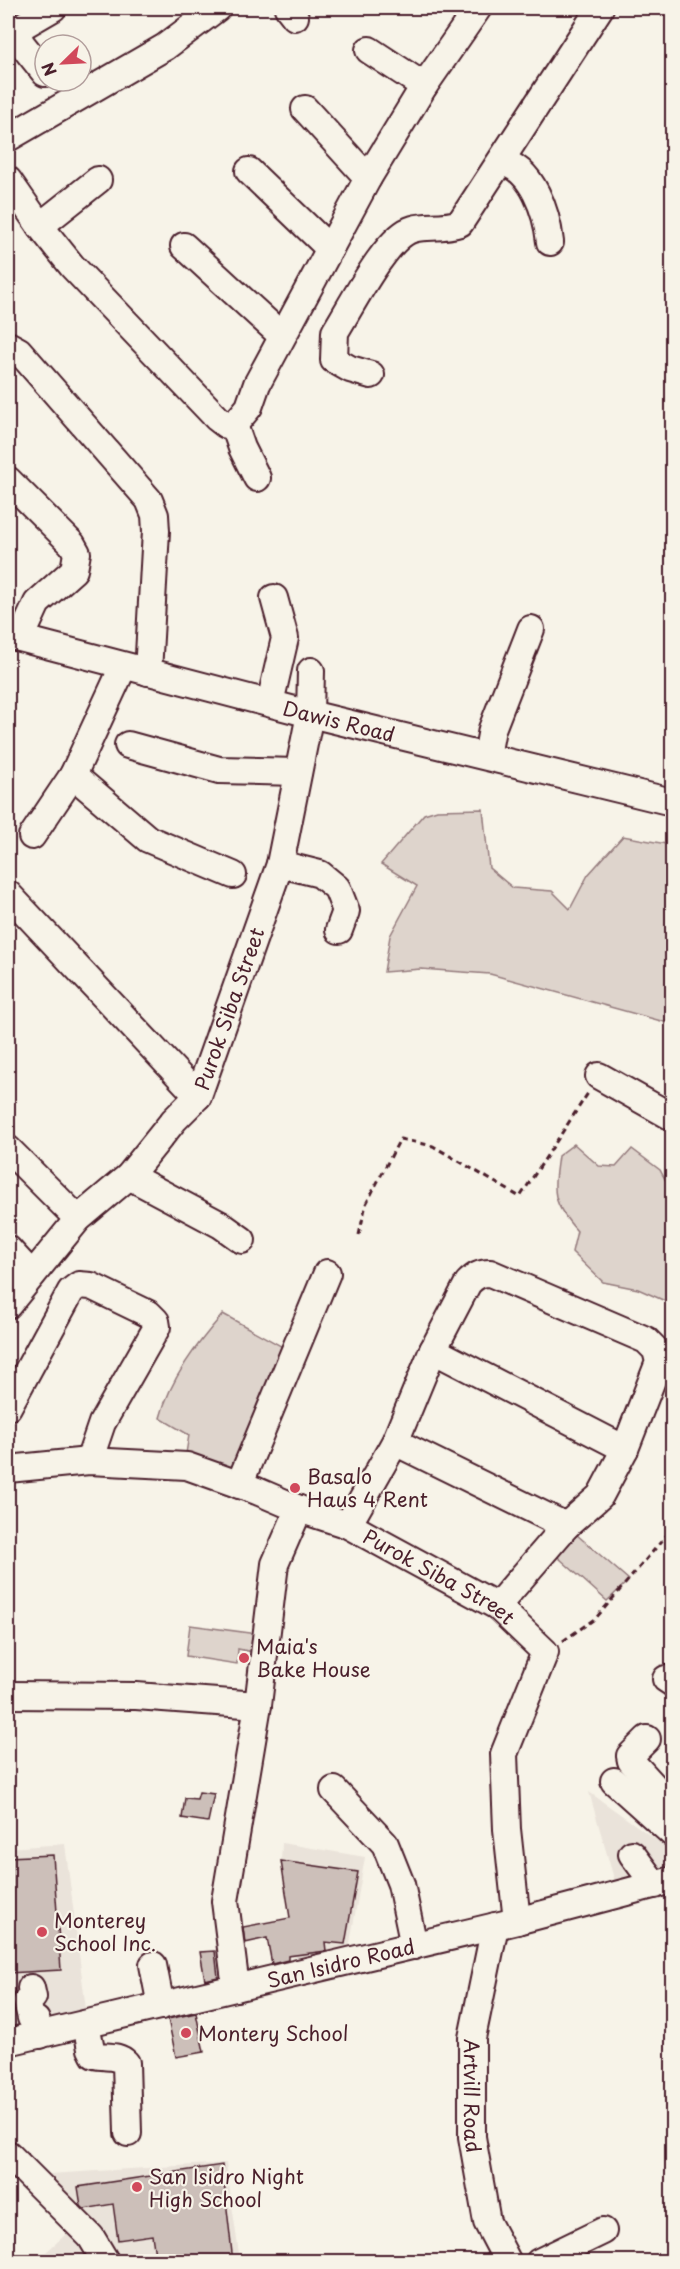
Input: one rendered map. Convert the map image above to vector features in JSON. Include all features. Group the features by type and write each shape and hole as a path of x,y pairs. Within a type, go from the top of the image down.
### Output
{"street":[{"path":"33,58 21,43 18,34 22,26 53,8"},
{"path":"8,138 165,47 187,17 217,8"},
{"path":"234,425 249,407 257,384 368,178 424,86 478,8"},
{"path":"371,375 350,369 334,360 333,347 335,333 381,258 398,237 413,229 445,228 460,223 600,8"},
{"path":"369,50 424,86"},
{"path":"60,93 69,104"},
{"path":"304,109 368,178"},
{"path":"501,162 509,164 522,174 539,200 550,242"},
{"path":"249,171 330,249"},
{"path":"8,180 72,266 217,418 226,425 234,425"},
{"path":"40,226 98,180"},
{"path":"184,246 282,336"},
{"path":"8,345 19,351 149,500 156,531 148,672"},
{"path":"234,425 242,448 257,478"},
{"path":"8,480 72,544 77,553 74,570 37,603 14,636"},
{"path":"270,703 285,638 274,598"},
{"path":"487,756 492,729 531,629"},
{"name":"Dawis Road","path":"14,636 310,714 672,802"},
{"path":"32,836 73,775 123,666"},
{"name":"Purok Siba Street","path":"8,1305 78,1219 129,1176 174,1120 198,1096 280,864 310,714 311,671"},
{"path":"128,745 219,770 298,772"},
{"path":"73,775 148,839 233,875"},
{"path":"280,864 320,874 337,888 346,911 339,930"},
{"path":"8,894 198,1096"},
{"path":"599,1076 672,1117"},
{"path":"8,1149 78,1219"},
{"path":"129,1176 221,1225 242,1240"},
{"path":"8,1249 32,1275"},
{"path":"239,1485 327,1273"},
{"path":"348,1525 395,1442 433,1350 468,1283 481,1273 490,1273 646,1340 656,1350 663,1378 600,1496 566,1526 497,1606"},
{"path":"8,1407 71,1291 79,1285 91,1286 149,1314 156,1321 157,1327 102,1423 89,1461"},
{"path":"433,1350 625,1449"},
{"path":"395,1442 566,1526"},
{"name":"Purok Siba Street","path":"8,1470 89,1461 187,1466 299,1509 348,1525 497,1606 545,1650 545,1654"},
{"path":"236,1988 225,1901 258,1705 275,1564 299,1509"},
{"name":"Artvill Road","path":"508,2262 487,2222 472,2137 472,2038 506,1924 507,1829 504,1754 545,1654"},
{"path":"8,1695 136,1696 258,1705"},
{"path":"647,1739 630,1756 631,1761 672,1806"},
{"path":"614,1781 672,1833"},
{"path":"334,1790 385,1844 400,1884 414,1946"},
{"path":"632,1854 664,1882"},
{"name":"San Isidro Road","path":"8,2042 35,2010 86,2024 506,1924 664,1882"},
{"path":"153,1965 160,2006"},
{"path":"86,2024 94,2055 111,2056 122,2059 126,2063 128,2133"},
{"path":"8,2154 91,2237 106,2262"},
{"path":"539,2262 603,2231"}],"path":[{"path":"359,1235 366,1204 400,1139 433,1146 520,1197 599,1076"},
{"path":"545,1654 596,1618 672,1529"}],"shaded area":[{"path":"483,809 489,868 513,888 552,891 570,909 588,875 623,836 672,845 672,1024 490,974 421,969 384,972 390,936 417,886 381,864 424,814 437,810"},
{"path":"574,1144 599,1166 616,1167 632,1149 660,1170 672,1192 672,1304 638,1289 603,1282 572,1252 577,1231 558,1204 555,1179 558,1156"},
{"path":"223,1314 290,1351 237,1481 184,1466 189,1435 160,1418 177,1376 194,1350"},
{"path":"569,1528 629,1580 607,1601 550,1550"},
{"path":"190,1625 257,1634 253,1652 238,1649 237,1664 186,1656"},
{"path":"589,1792 672,1851 672,1875 617,1889"},
{"path":"282,1843 365,1857 348,1954 297,1963 281,1861"},
{"name":"Monterey School Inc.","path":"65,1844 87,2017 8,2035 8,1848"},
{"path":"226,2163 240,2261 113,2261 33,2175"},
{"path":"75,2226 99,2262 35,2262"}],"building":[{"path":"199,1792 214,1794 208,1822 182,1818 185,1798 197,1799"},
{"path":"53,1855 61,1970 8,1973 8,1857"},
{"path":"281,1861 358,1872 345,1944 325,1942 326,1951 288,1956 288,1960 272,1964 267,1938 245,1943 243,1927 290,1918"},
{"path":"215,1951 218,1977 205,1980 200,1952"},
{"name":"Montery School","path":"196,2013 204,2052 176,2057 168,2019"},
{"path":"222,2165 233,2262 156,2262 152,2235 118,2240 113,2204 84,2209 81,2206 78,2187"}],"place":[{"name":"Basalo Haus 4 Rent","path":"295,1488"},
{"name":"Maia's Bake House","path":"244,1658"},
{"name":"Monterey School Inc.","path":"42,1932"},
{"name":"Montery School","path":"186,2033"},
{"name":"San Isidro Night High School","path":"137,2187"}]}
